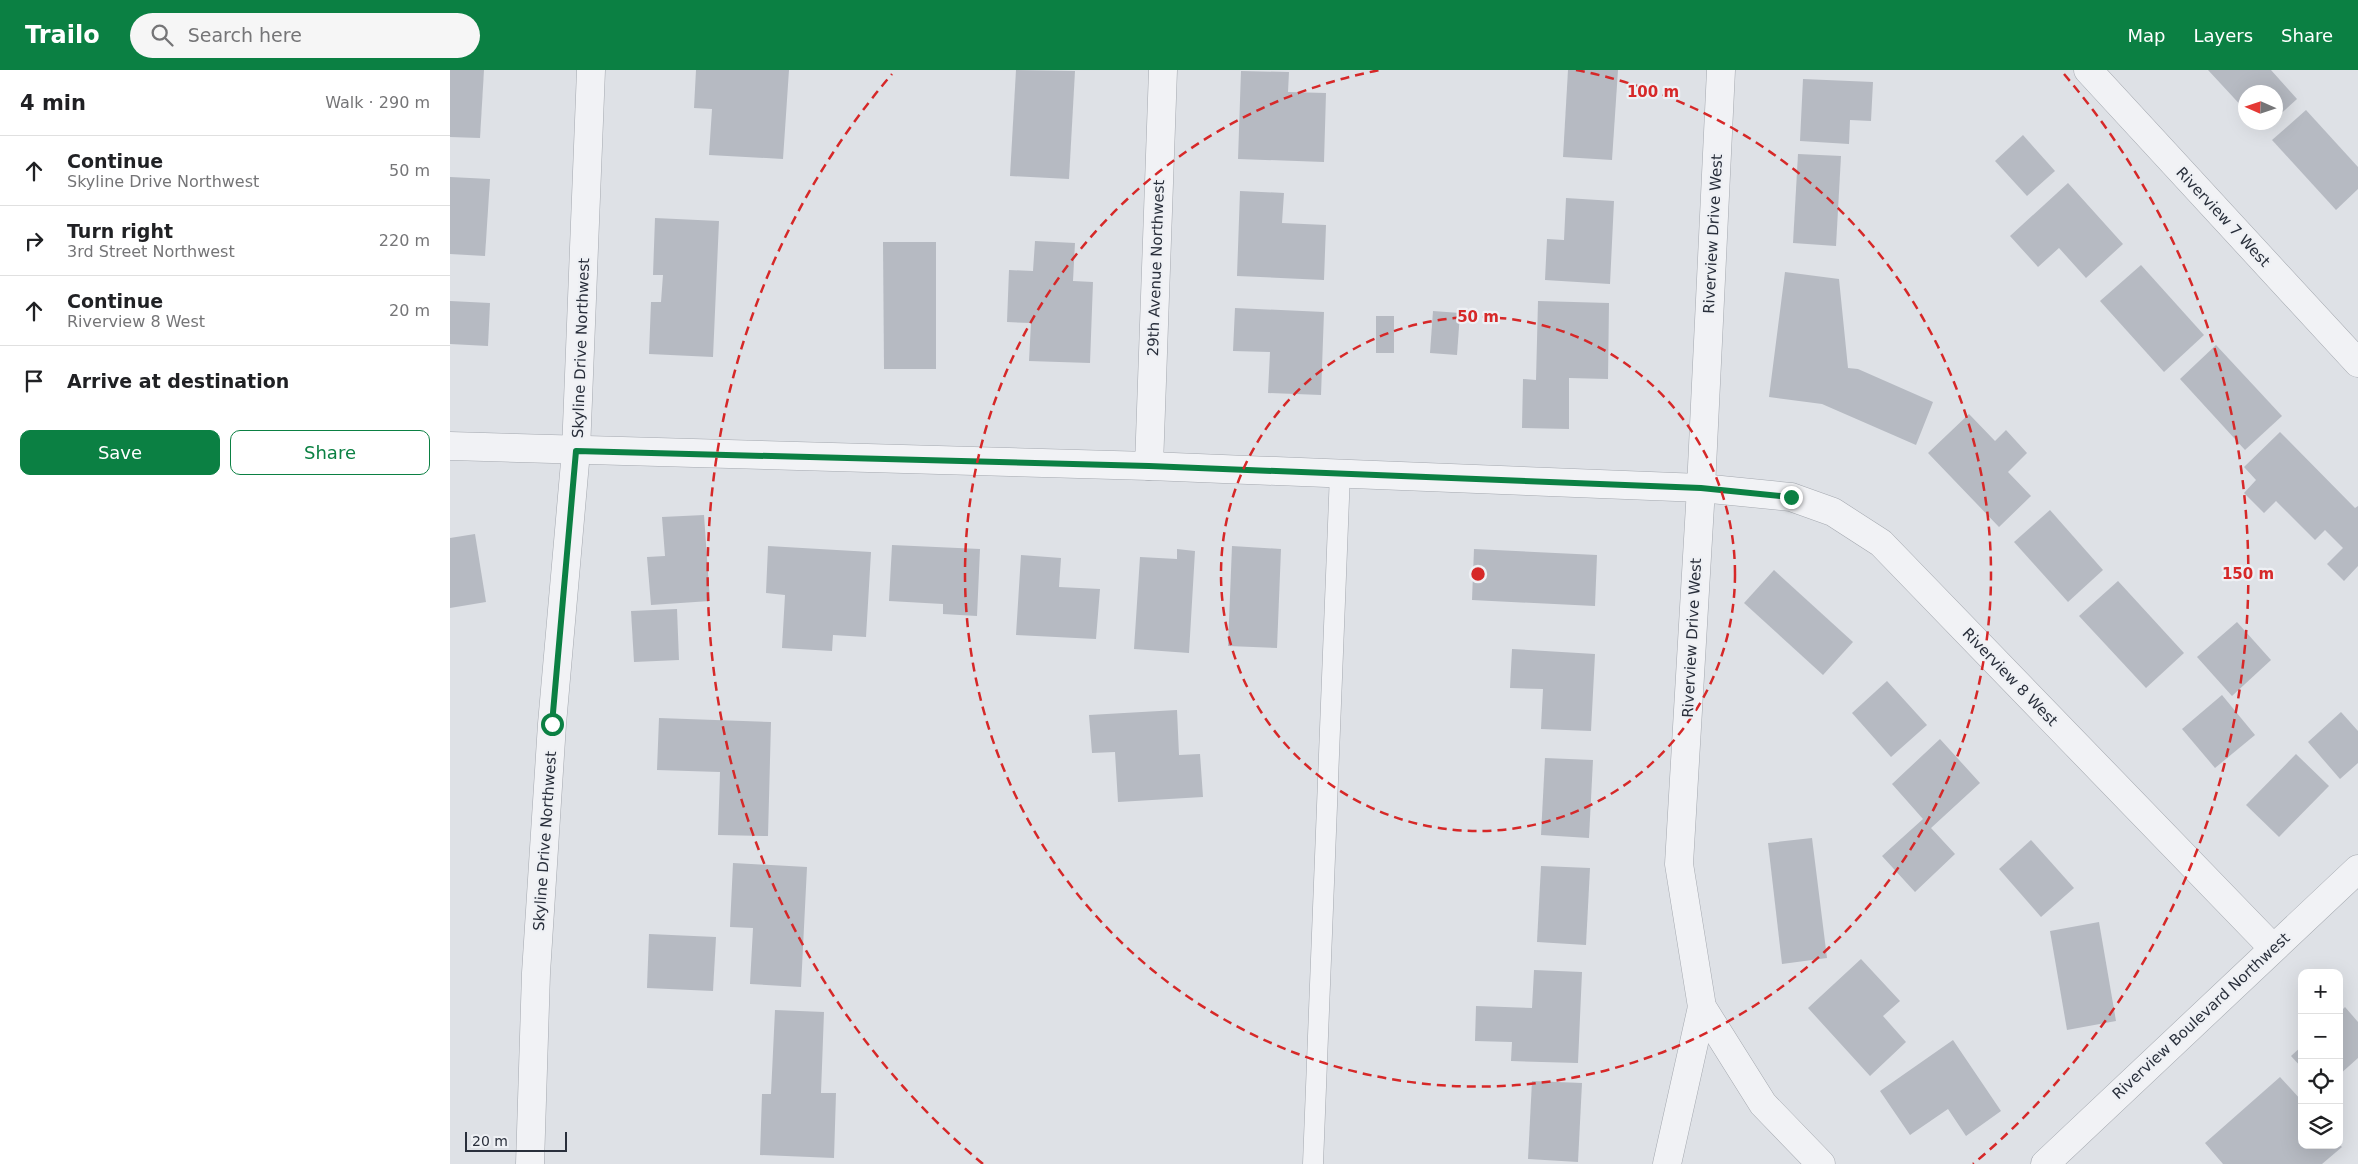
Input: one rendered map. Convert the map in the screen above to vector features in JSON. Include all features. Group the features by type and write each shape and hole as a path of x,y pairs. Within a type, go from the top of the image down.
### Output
{"street":[{"name":"Skyline Drive Northwest","path":"530,1164 536,973 552,724 576,451 592,70"},
{"name":"29th Avenue Northwest","path":"1149,466 1163,70"},
{"name":"Riverview Drive West","path":"1721,70 1701,488 1679,864 1702,1007 1764,1104 1820,1164"},
{"name":"Riverview 7 West","path":"2088,70 2358,364"},
{"name":"Riverview 8 West","path":"450,446 1149,466 1701,488 1791,497 1833,512 1881,543 2274,948"},
{"name":"Riverview Boulevard Northwest","path":"2045,1164 2358,869"},
{"path":"1667,1164 1702,1007"}],"lane":[{"path":"1313,1164 1340,474"}],"building":[{"path":"450,70 484,70 480,138 450,137"},
{"path":"696,70 789,70 783,159 709,155 712,109 694,108"},
{"path":"1016,70 1075,71 1069,179 1010,176"},
{"path":"1568,70 1618,70 1612,160 1563,157"},
{"path":"2208,70 2271,70 2297,99 2283,112 2283,85 2238,85 2238,102"},
{"path":"1241,71 1289,72 1288,92 1326,93 1324,162 1238,159"},
{"path":"1803,79 1873,82 1871,121 1850,120 1849,144 1800,141"},
{"path":"2306,110 2358,167 2358,189 2336,210 2272,140"},
{"path":"2023,135 2055,171 2027,196 1995,161"},
{"path":"1798,154 1841,156 1836,246 1793,243"},
{"path":"450,177 490,179 485,256 450,254"},
{"path":"2068,183 2123,244 2086,278 2059,248 2038,267 2010,236"},
{"path":"1240,191 1284,193 1282,223 1326,225 1324,280 1237,276"},
{"path":"1566,198 1614,201 1610,284 1545,280 1547,239 1564,240"},
{"path":"655,218 719,221 713,357 649,354 651,302 661,302 663,275 653,275"},
{"path":"1035,241 1075,243 1073,281 1093,282 1090,363 1029,361 1031,323 1007,322 1009,270 1033,271"},
{"path":"883,242 936,242 936,369 884,369"},
{"path":"2141,265 2204,335 2164,372 2100,301"},
{"path":"1785,272 1839,279 1848,368 1858,369 1933,402 1916,445 1822,404 1769,397"},
{"path":"450,301 490,303 488,346 450,344"},
{"path":"1538,301 1609,303 1608,379 1569,378 1569,429 1522,428 1523,379 1536,380"},
{"path":"1235,308 1324,312 1321,395 1268,393 1270,352 1233,351"},
{"path":"1433,311 1460,313 1457,355 1430,353"},
{"path":"1376,316 1394,316 1394,353 1376,353"},
{"path":"2216,345 2282,416 2245,450 2180,379"},
{"path":"1969,414 1995,441 2006,430 2027,453 2008,472 2031,496 1999,527 1928,453"},
{"path":"2280,432 2355,508 2358,506 2358,566 2344,581 2327,564 2343,548 2325,530 2315,540 2276,501 2264,513 2244,493 2256,480 2244,467"},
{"path":"2050,510 2103,570 2068,602 2014,542"},
{"path":"704,515 710,601 651,605 647,557 665,556 662,517"},
{"path":"475,534 486,602 450,608 450,538"},
{"path":"892,545 980,549 977,616 943,614 943,604 889,601"},
{"path":"768,546 871,552 866,637 833,635 832,651 782,648 785,595 766,593"},
{"path":"1232,546 1281,549 1277,648 1228,646"},
{"path":"1177,549 1195,551 1189,653 1134,649 1140,557 1177,559"},
{"path":"1474,549 1597,555 1595,606 1472,600"},
{"path":"1021,555 1061,558 1059,587 1100,589 1096,639 1016,635"},
{"path":"1774,570 1853,642 1823,675 1744,603"},
{"path":"2118,581 2184,653 2146,688 2079,616"},
{"path":"677,609 679,660 634,662 631,611"},
{"path":"2237,622 2271,660 2232,696 2197,657"},
{"path":"1512,649 1595,654 1591,731 1541,729 1543,689 1510,688"},
{"path":"1887,681 1927,725 1891,757 1852,713"},
{"path":"2222,695 2255,735 2215,768 2182,729"},
{"path":"1177,710 1179,755 1200,754 1203,797 1118,802 1115,752 1092,753 1089,715"},
{"path":"2341,712 2358,731 2358,763 2340,779 2308,742"},
{"path":"659,718 771,722 768,836 718,835 720,772 657,770"},
{"path":"1940,739 1980,783 1931,828 1955,854 1915,892 1882,856 1923,819 1892,784"},
{"path":"2296,754 2329,786 2279,837 2246,805"},
{"path":"1545,758 1593,760 1589,838 1541,835"},
{"path":"1812,838 1827,958 1782,964 1768,843"},
{"path":"2031,840 2074,888 2041,917 1999,869"},
{"path":"733,863 807,867 801,987 750,984 753,928 730,927"},
{"path":"1541,866 1590,868 1586,945 1537,942"},
{"path":"2099,922 2116,1021 2067,1030 2050,931"},
{"path":"649,934 716,937 713,991 647,988"},
{"path":"1861,959 1900,1001 1883,1016 1906,1042 1870,1076 1808,1008"},
{"path":"1534,970 1582,972 1578,1063 1511,1061 1512,1042 1475,1041 1476,1006 1532,1008"},
{"path":"2345,1007 2358,1022 2358,1058 2343,1071 2343,1014"},
{"path":"775,1010 824,1012 821,1093 836,1093 834,1158 760,1155 762,1094 771,1094"},
{"path":"1953,1040 2001,1111 1966,1136 1948,1109 1910,1135 1880,1091"},
{"path":"2298,1050 2298,1064 2291,1056"},
{"path":"2280,1077 2298,1097 2298,1149 2340,1149 2322,1164 2223,1164 2205,1143"},
{"path":"1532,1081 1582,1083 1578,1162 1528,1159"}],"route":[{"path":"552,724 576,451 1149,466 1701,488 1791,497"}]}
